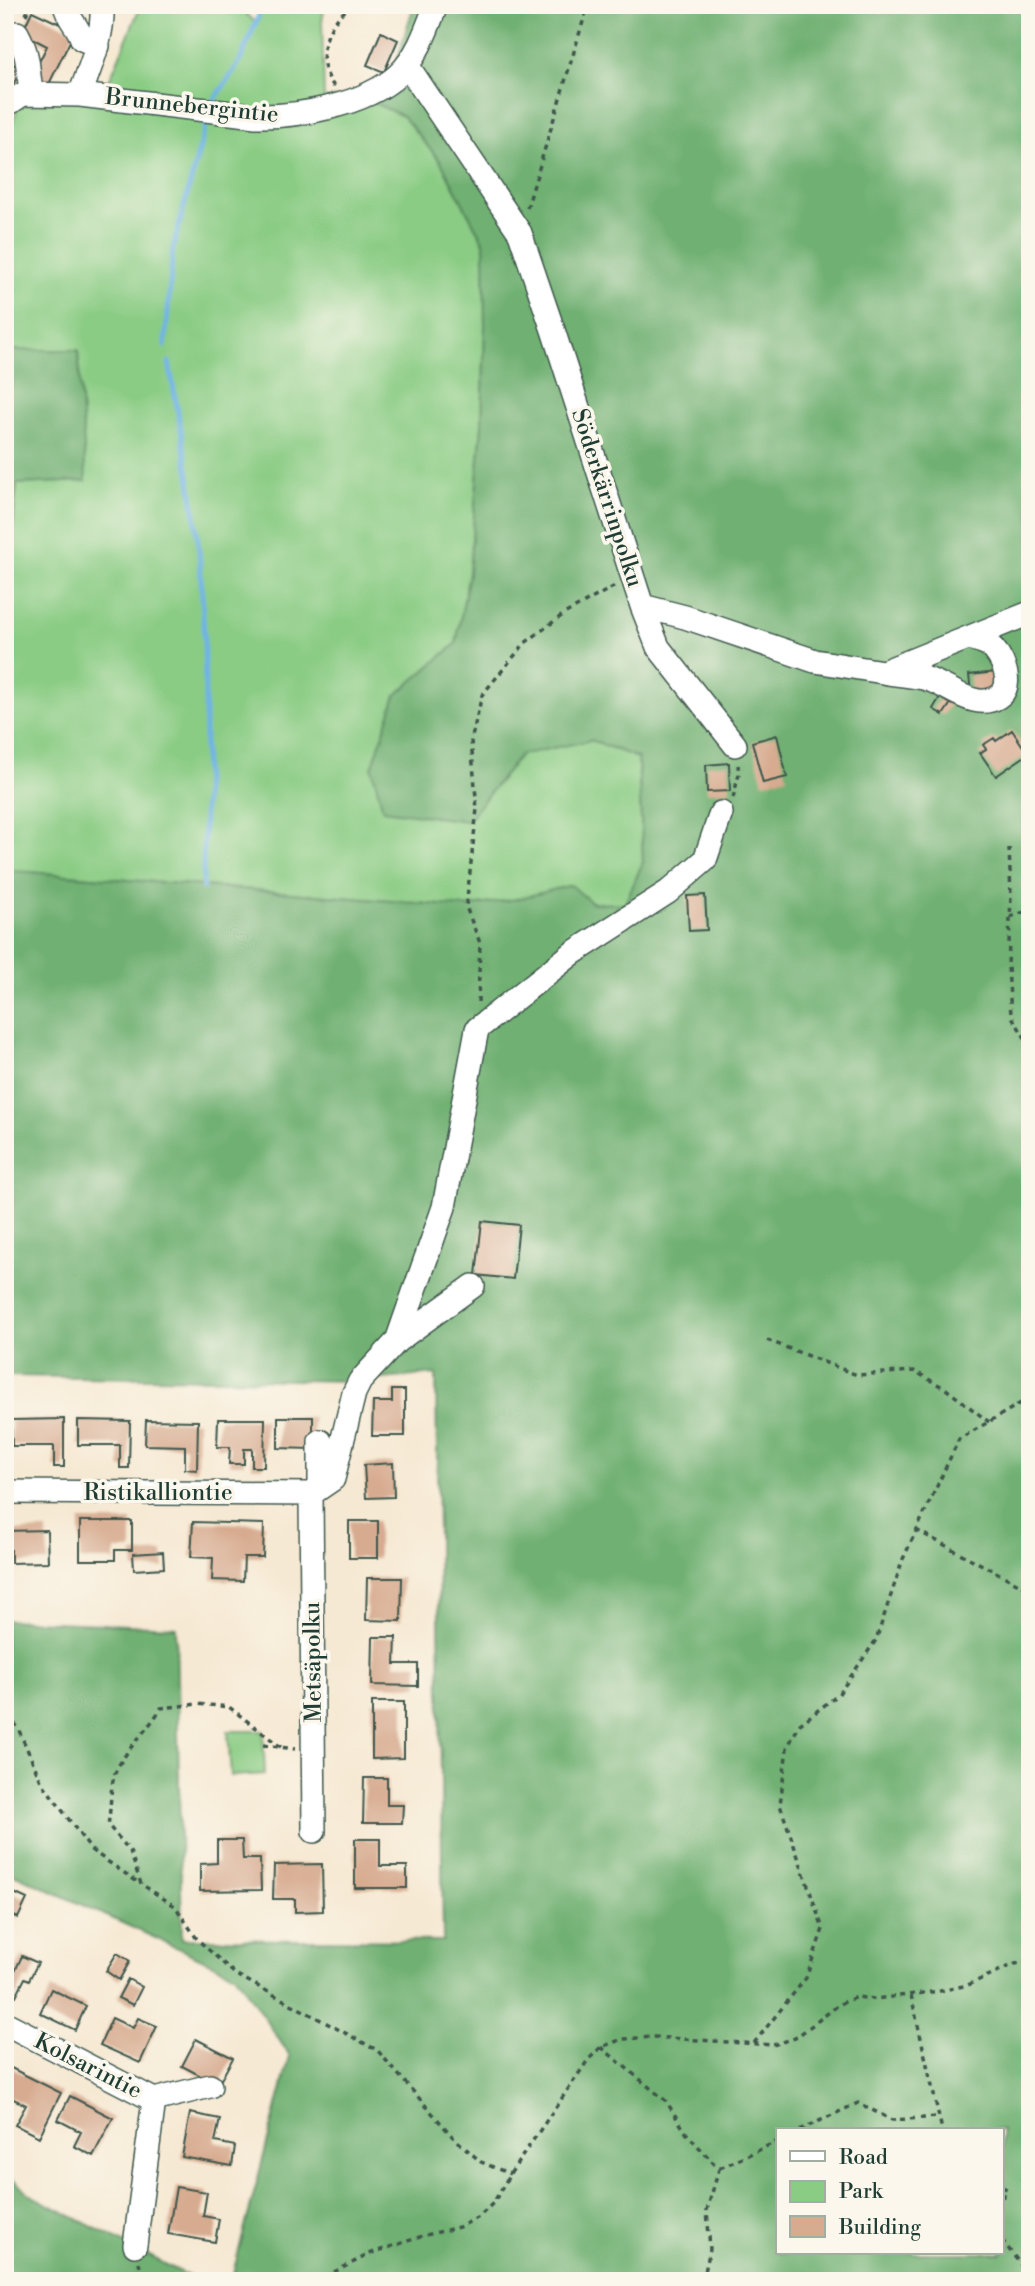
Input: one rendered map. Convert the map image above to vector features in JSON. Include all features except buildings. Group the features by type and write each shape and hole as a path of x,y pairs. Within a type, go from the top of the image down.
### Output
{"street":[{"path":"65,5 68,19 78,26 82,39 98,46"},
{"path":"80,95 98,46 103,17 102,5"},
{"name":"Brunnebergintie","path":"20,98 80,95 285,117 310,112 378,89 398,75 425,35 436,5"},
{"path":"18,33 30,63 20,98"},
{"name":"Söderkärrinpolku","path":"407,65 520,233 642,606 685,617 815,661 926,679 976,702 1001,695 1006,686 1001,657 988,644 968,638"},
{"path":"642,606 658,647 735,745"},
{"path":"883,673 1030,613"},
{"path":"397,1341 444,1207 477,1029 573,953 668,892 705,860 721,813"},
{"path":"316,1491 333,1479 360,1381 397,1341 473,1286"},
{"name":"Metsäpolku","path":"314,1830 316,1491 320,1441"},
{"name":"Ristikalliontie","path":"5,1492 316,1491"},
{"name":"Kolsarintie","path":"5,2023 154,2100 135,2245"},
{"path":"154,2100 210,2086"}],"path":[{"path":"345,102 325,71 323,54 328,32 336,18 354,5"},
{"path":"520,233 587,5"},
{"path":"477,1029 480,943 466,907 477,809 471,741 482,695 525,643 564,614 632,576"},
{"path":"721,813 735,796 739,774 735,745"},
{"path":"1009,848 1008,966 1011,1015 1030,1046"},
{"path":"1010,917 1030,910"},
{"path":"766,1340 857,1375 914,1371 946,1389 989,1422"},
{"path":"754,2043 806,1978 823,1929 780,1805 786,1748 800,1724 838,1695 876,1640 902,1559 959,1439 1021,1403 1030,1390"},
{"path":"916,1530 1030,1590"},
{"path":"141,1884 130,1851 108,1825 114,1775 160,1708 198,1704 229,1707 281,1747"},
{"path":"5,1717 18,1726 41,1781 90,1850 175,1906 197,1939 235,1974 377,2050 453,2137 481,2162 510,2174"},
{"path":"263,1745 314,1751"},
{"path":"316,2281 372,2253 458,2227 479,2217 494,2202 510,2174 588,2060 601,2047 623,2039 654,2037 773,2045 795,2038 840,2004 856,1997 875,1999 968,1985 1030,1960"},
{"path":"911,1995 942,2128"},
{"path":"601,2047 666,2101 687,2134 719,2169"},
{"path":"804,2128 858,2103 892,2120 939,2117"},
{"path":"714,2281 705,2272 710,2249 707,2210 719,2169 776,2142"},
{"path":"1004,2243 1030,2277"}],"green space":[{"path":"141,5 237,5 256,23 263,5 325,5 322,21 324,98 361,97 403,116 441,162 484,243 482,425 469,573 456,644 396,695 467,821 520,755 591,740 638,758 643,862 625,904 517,899 466,907 5,870 5,602 17,484 85,481 78,350 5,350 5,142 23,94 102,98"},
{"path":"414,5 1030,5 1030,2281 231,2281 290,2056 235,1974 5,1870 5,1620 176,1627 182,1939 443,1941 436,1374 360,1381 5,1376 5,870 466,907 517,899 571,885 592,903 625,904 643,862 638,758 591,740 520,755 467,821 383,810 372,768 396,695 456,644 469,573 482,425 485,327 484,243 441,162 403,116 361,97 398,75 397,60"},
{"path":"5,350 78,350 86,481 17,484 5,602"},
{"path":"228,1731 263,1731 265,1774 231,1776"},
{"path":"5,2174 34,2197 198,2281 5,2281"}],"waterway":[{"path":"214,101 240,61 263,5"},
{"path":"165,346 173,248 208,116"},
{"path":"169,362 192,496 201,578 205,694 203,888"}]}
